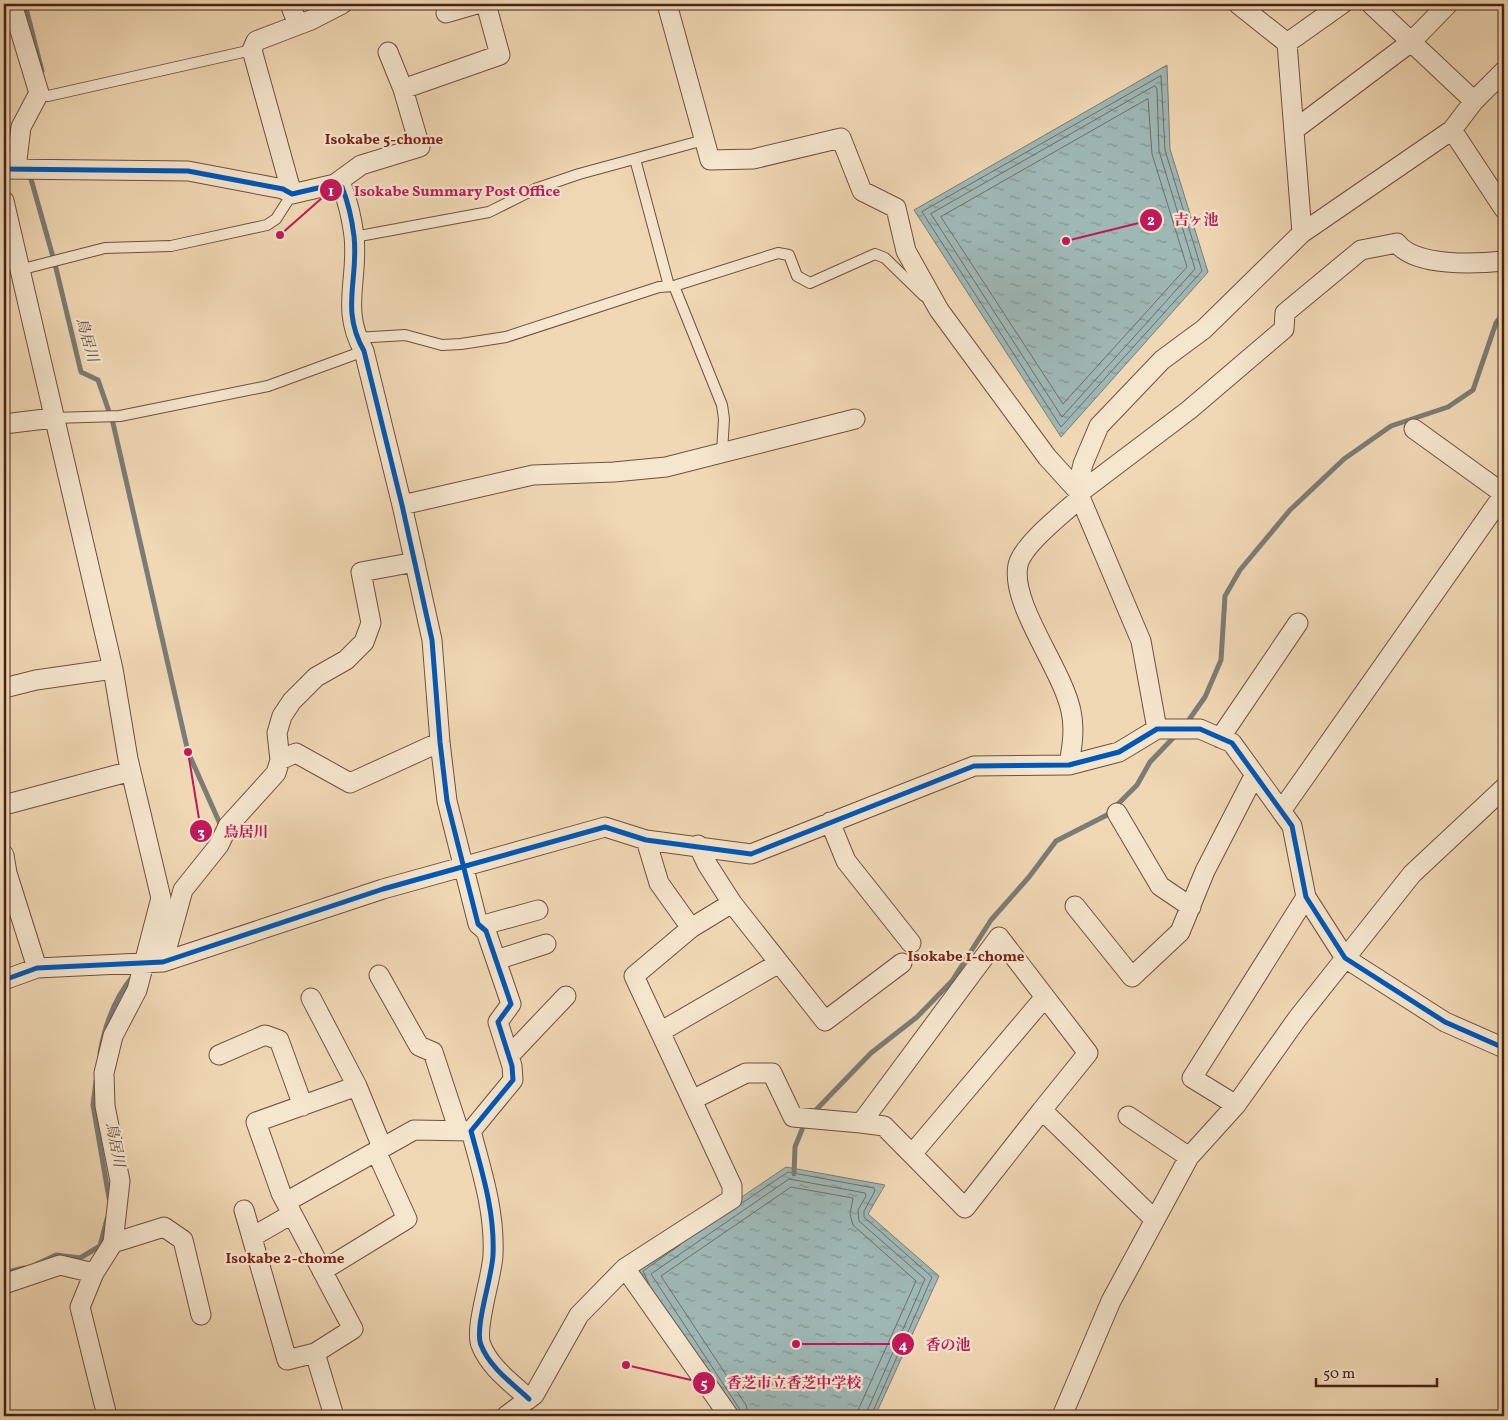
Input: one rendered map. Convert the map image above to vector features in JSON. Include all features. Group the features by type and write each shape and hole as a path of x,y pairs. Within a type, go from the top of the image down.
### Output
{"street":[{"path":"12,4 39,93 21,127 10,169 188,172 283,189 292,194 335,184 361,165 420,147 403,89 388,52"},
{"path":"290,4 298,25"},
{"path":"292,194 252,50 256,41 298,25 342,4"},
{"path":"446,13 477,4"},
{"path":"403,89 500,55 486,4"},
{"path":"667,4 710,160 753,159 841,138 862,191 896,208 906,251 939,310 1047,457 1078,494 1141,641 1157,730"},
{"path":"1238,4 1287,43 1302,234"},
{"path":"1287,43 1342,4"},
{"path":"1371,4 1474,101"},
{"path":"1294,130 1411,42 1448,4"},
{"path":"1078,494 1083,464 1099,426 1116,406 1162,360 1204,329 1302,234 1452,130 1474,101 1504,71"},
{"path":"1452,130 1502,198"},
{"path":"252,1237 289,1208 379,1149 414,1130 465,1131 513,1080 509,1056 498,1022 511,1004 486,931 480,926 462,867 447,801 432,640 402,505 350,312 354,237 346,196 342,187 335,184"},
{"path":"4,201 113,670 131,771 162,898 137,990 112,1036 104,1073 105,1106 120,1180 113,1243 94,1273 80,1307 107,1416"},
{"path":"1069,765 1074,734 1071,711 1058,673 1023,605 1018,578 1018,564 1031,544 1078,494 1189,410 1284,329 1284,314 1361,250 1397,242 1403,250 1415,255 1445,262 1477,264 1504,261"},
{"path":"4,424 53,418"},
{"path":"402,505 533,475 614,472 666,467 854,419"},
{"path":"1281,811 1504,494 1414,429"},
{"path":"163,962 183,890 219,845 228,826 276,773 280,760 277,733 282,716 292,701 316,677 346,660 364,642 371,622 361,572 415,562"},
{"path":"1220,738 1298,623"},
{"path":"4,688 36,680 113,670"},
{"path":"4,980 36,968 163,962 383,889 605,827 646,840 698,845 752,854 974,766 1069,765 1119,752 1157,730 1200,728 1232,743 1254,776 1292,826 1306,897 1345,958 1445,1022 1504,1048"},
{"path":"280,760 296,753 350,782 440,742"},
{"path":"4,805 131,771"},
{"path":"1075,906 1132,977 1180,932 1205,872 1254,776"},
{"path":"1062,1416 1111,1301 1189,1157 1236,1105 1345,958 1412,874 1504,788"},
{"path":"1117,813 1160,886 1190,908"},
{"path":"830,822 846,861 911,943"},
{"path":"646,840 659,883 691,928"},
{"path":"698,845 707,864 732,903 825,1020 902,963"},
{"path":"4,855 7,873 36,968"},
{"path":"1236,1105 1192,1078 1306,897"},
{"path":"506,1416 534,1395 579,1315 625,1268 732,1199 732,1186 634,976 691,928 732,903"},
{"path":"480,926 538,910"},
{"path":"692,1100 746,1073 772,1073 793,1117 822,1122 861,1123 884,1126 965,1208 1088,1053 999,938 861,1123"},
{"path":"496,960 546,944"},
{"path":"660,1032 779,963"},
{"path":"379,975 419,1046 433,1052 486,1185 491,1216 493,1254 491,1276 478,1336 492,1364 529,1399"},
{"path":"509,1056 566,996"},
{"path":"912,1154 1045,997"},
{"path":"311,998 358,1086 379,1149 407,1219 322,1271"},
{"path":"219,1055 266,1035 279,1040 303,1106"},
{"path":"244,1210 287,1360 315,1354 353,1329 289,1208 256,1122 358,1086"},
{"path":"1042,1110 1154,1219"},
{"path":"1128,1116 1189,1157"},
{"path":"113,1243 164,1227 183,1240 201,1315"},
{"path":"4,1284 60,1265 94,1273"},
{"path":"625,1268 729,1416"},
{"path":"315,1354 334,1416"}],"lane":[{"path":"39,93 48,96 252,50"},
{"path":"354,237 489,212 534,189 704,140"},
{"path":"634,159 672,286 722,405 724,420 722,453"},
{"path":"19,270 105,248 171,246 267,225 276,218 292,194"},
{"path":"53,418 120,416 268,386 360,344 404,335 442,345 506,337 659,287 672,286 778,254 789,255 797,276 810,283 875,254 885,258 939,310"}],"water":[{"path":"1167,65 1170,149 1208,272 1061,437 914,210"},
{"path":"786,1167 885,1185 868,1214 939,1276 875,1416 731,1416 634,1270"}],"waterway":[{"name":"鳥居川","path":"25,4 42,71"},
{"name":"鳥居川","path":"29,172 55,264 81,372 98,380 113,423 188,752 221,826 220,828"},
{"path":"1186,724 1205,697 1221,660 1225,596 1240,570 1290,510 1344,459 1391,426 1448,407 1473,390 1496,323 1504,312"},
{"path":"812,1114 871,1053 917,1017 952,981 991,920 1029,877 1056,841 1107,815 1137,785 1150,762 1177,734"},
{"name":"鳥居川","path":"100,1053 112,1011 121,992 134,975"},
{"name":"鳥居川","path":"96,1081 93,1105 109,1198"},
{"path":"794,1174 795,1147 805,1122"},
{"name":"鳥居川","path":"37,1264 56,1255 80,1258 100,1246 107,1219"},
{"name":"鳥居川","path":"4,1273 24,1268"}],"cycle path":[{"path":"4,169 188,171 283,189 292,194 335,184 342,187 354,236 353,321 364,351 402,505 432,640 447,801 478,924 486,931 511,1004 498,1022 512,1066 513,1080 471,1131 487,1192 493,1239 492,1265 481,1315 479,1337 481,1345 490,1361 502,1375 529,1399"},
{"path":"4,980 37,968 163,962 383,889 605,827 646,840 751,854 974,766 1069,765 1119,752 1157,729 1200,729 1232,743 1292,826 1306,897 1345,958 1445,1022 1504,1048"}],"place":[{"name":"Isokabe Summary Post Office","path":"280,235"},
{"name":"吉ヶ池","path":"1066,241"},
{"name":"鳥居川","path":"188,752"},
{"name":"香の池","path":"796,1344"},
{"name":"香芝市立香芝中学校","path":"626,1365"}],"district":[{"name":"Isokabe 5-chome","path":"384,140"},
{"name":"Isokabe 1-chome","path":"966,957"},
{"name":"Isokabe 2-chome","path":"285,1259"}]}
